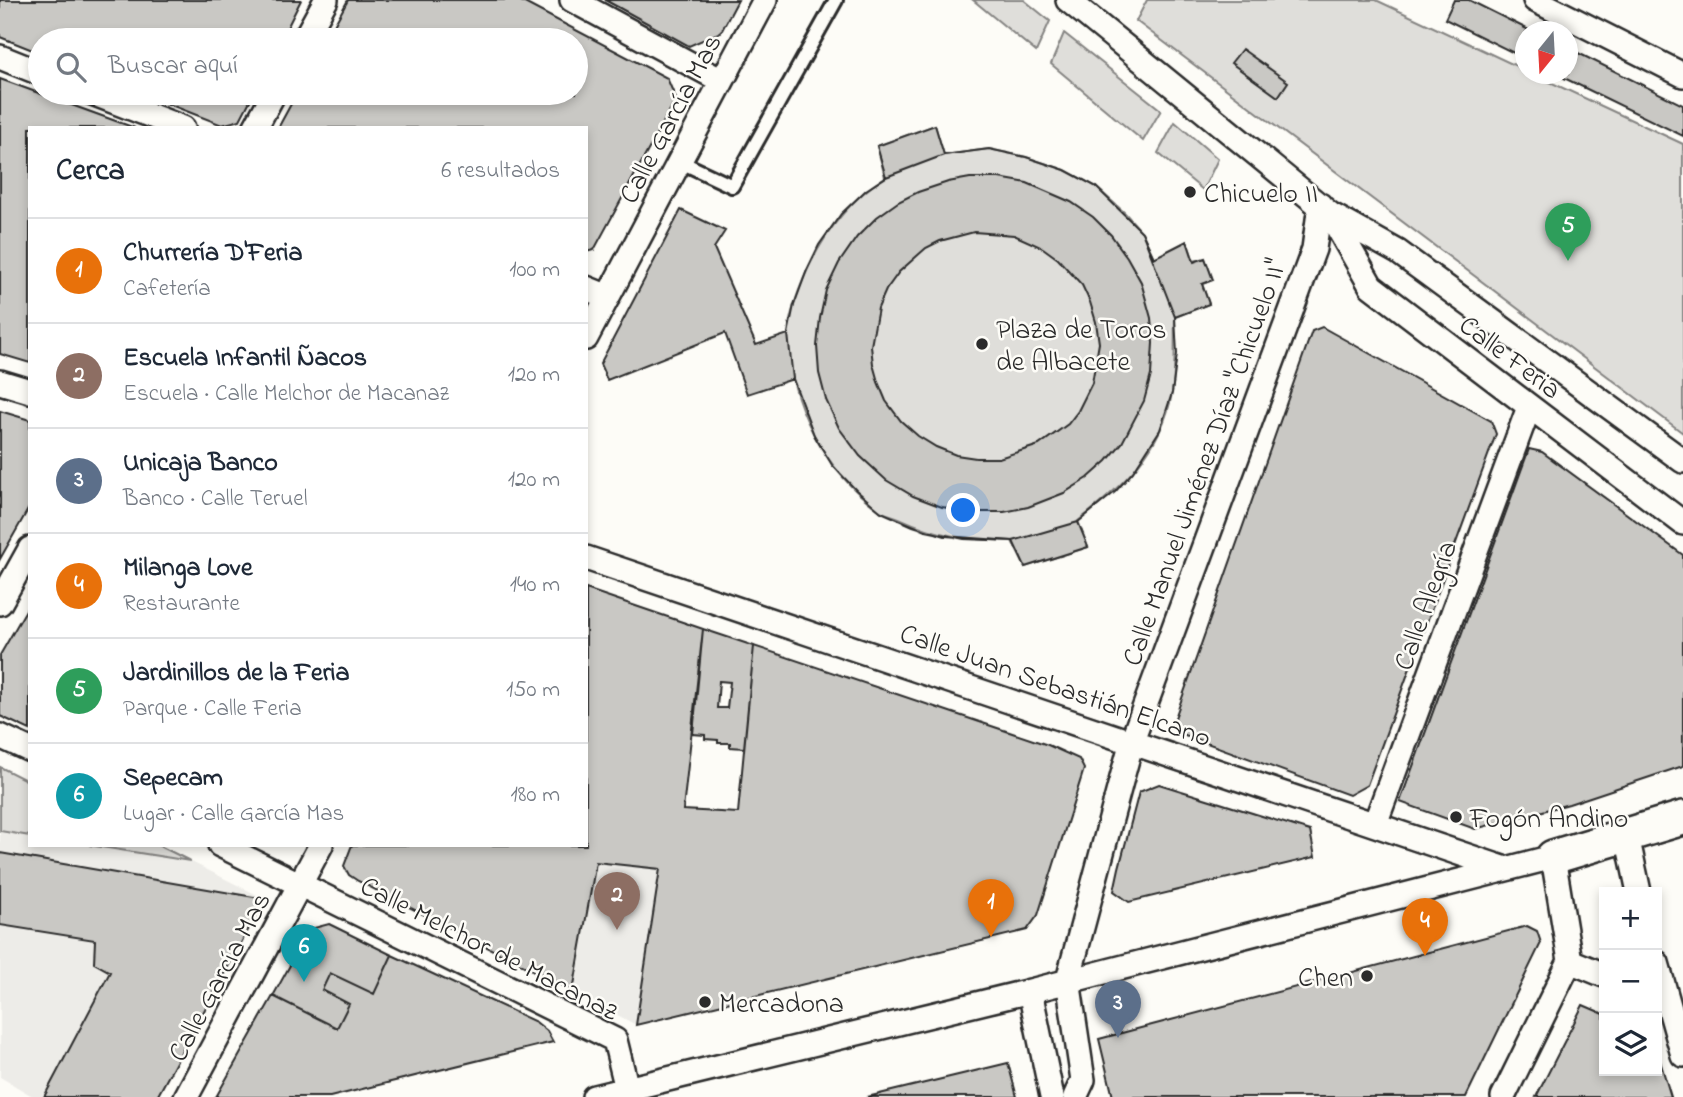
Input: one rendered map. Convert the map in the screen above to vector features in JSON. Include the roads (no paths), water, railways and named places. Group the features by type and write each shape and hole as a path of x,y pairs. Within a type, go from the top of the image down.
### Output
{"street":[{"path":"310,28 326,0"},
{"path":"572,0 722,81"},
{"name":"Calle García Mas","path":"588,334 765,0"},
{"name":"Calle Feria","path":"1068,0 1325,209 1398,252 1683,461"},
{"path":"1535,0 1683,75"},
{"path":"0,57 28,68"},
{"path":"123,105 178,126"},
{"path":"256,126 267,105"},
{"name":"Calle Feria","path":"1325,209 1371,286 1683,523"},
{"name":"Calle Manuel Jiménez Díaz \"Chicuelo II\"","path":"1068,980 1132,741 1314,249 1325,209"},
{"path":"588,289 608,297"},
{"path":"0,382 28,390"},
{"name":"Calle Alegría","path":"1375,824 1529,407"},
{"path":"0,603 28,553"},
{"name":"Calle Juan Sebastián Elcano","path":"588,559 1506,869"},
{"path":"0,736 28,749"},
{"path":"594,1097 1553,857 1683,818"},
{"path":"1627,836 1638,887"},
{"name":"Calle Melchor de Macanaz","path":"224,847 615,1040 627,1089"},
{"name":"Calle García Mas","path":"186,1097 320,847"},
{"path":"1503,1097 1570,961 1553,857"},
{"path":"1570,961 1599,973"},
{"path":"1662,979 1683,1055"},
{"path":"1068,980 1083,1080 1074,1097"},
{"path":"1030,990 1052,1097"}],"lane":[{"path":"679,161 732,186 836,0"}],"place":[{"name":"Chicuelo II","path":"1190,192"},
{"name":"Jardinillos de la Feria","path":"1568,261"},
{"name":"Plaza de Toros de Albacete","path":"982,344"},
{"name":"Fogón Andino","path":"1456,817"},
{"name":"Escuela Infantil Ñacos","path":"617,930"},
{"name":"Churrería D'Feria","path":"991,937"},
{"name":"Milanga Love","path":"1425,956"},
{"name":"Chen","path":"1367,976"},
{"name":"Sepecam","path":"304,982"},
{"name":"Mercadona","path":"705,1002"},
{"name":"Unicaja Banco","path":"1118,1038"}]}
